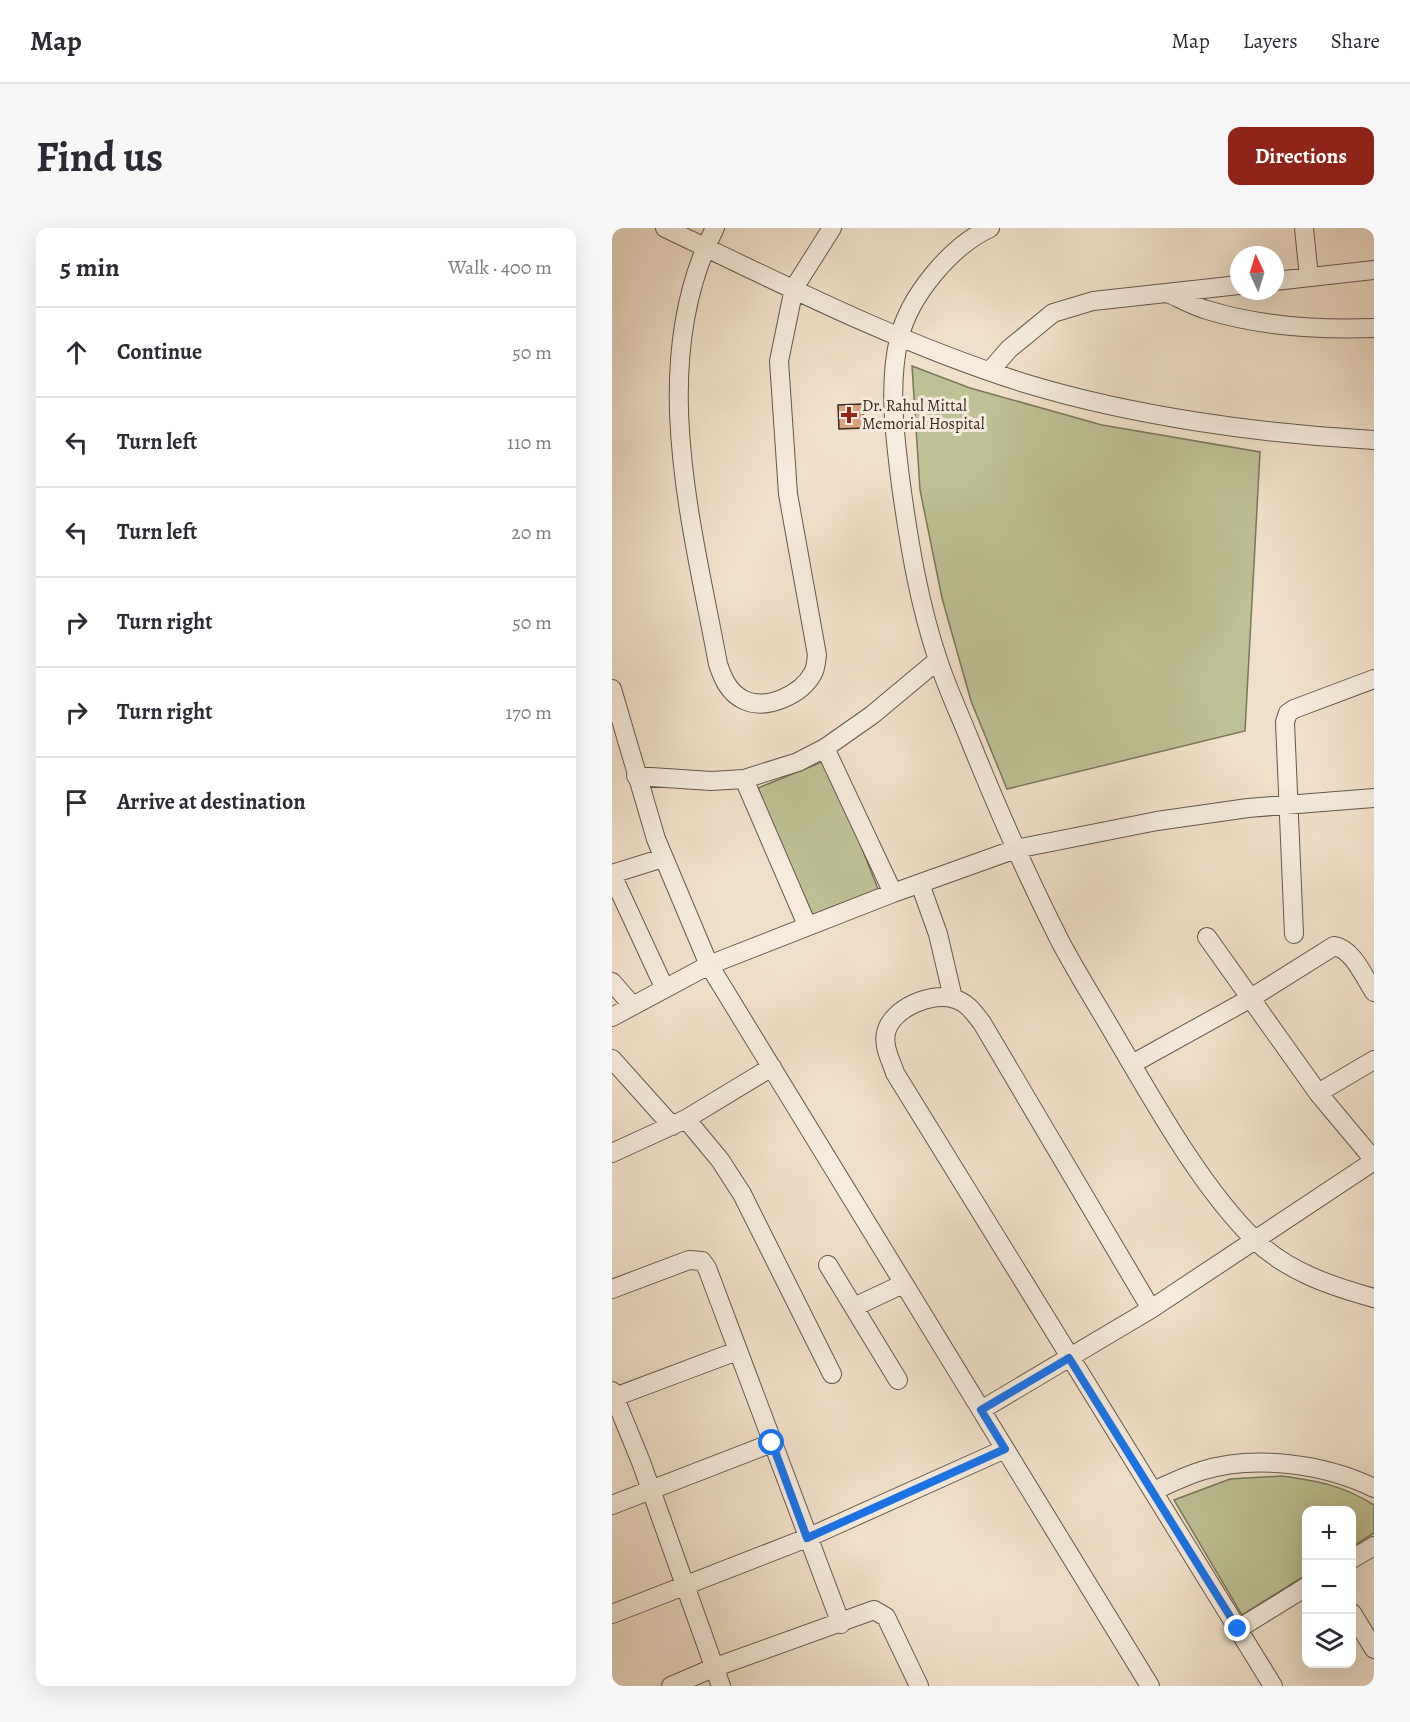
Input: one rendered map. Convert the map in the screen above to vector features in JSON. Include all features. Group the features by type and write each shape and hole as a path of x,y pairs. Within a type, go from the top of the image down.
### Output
{"street":[{"path":"665,228 899,337 990,371 1061,393 1157,413 1285,433 1374,440"},
{"path":"715,228 705,247 692,286 681,350 682,452 692,522 718,664 725,682 746,701 771,702 787,698 805,685 814,672 817,655 788,494 781,419 779,361 794,288 832,228"},
{"path":"990,228 944,262 919,294 899,337 895,386 896,446 907,526 924,610 938,660 1016,849 1061,943 1154,1104 1228,1210 1256,1240 1281,1261 1330,1286 1374,1298"},
{"path":"1304,228 1309,277"},
{"path":"1284,280 1374,270"},
{"path":"990,371 1009,349 1053,313 1093,301 1230,286"},
{"path":"1167,293 1204,310 1234,317 1303,326 1374,328"},
{"path":"636,776 726,781 744,779 798,762 825,748 881,708 938,660"},
{"path":"1294,934 1285,722 1288,713 1374,679"},
{"path":"612,689 636,776 663,858 709,965 1150,1686"},
{"path":"825,748 893,893"},
{"path":"744,779 807,926"},
{"path":"612,1017 664,987 709,965 893,893 1016,849 1157,821 1289,805 1374,798"},
{"path":"663,858 612,874 664,987"},
{"path":"921,884 938,934 953,998"},
{"path":"981,1410 1151,1309 1374,1161 1318,1093 1207,938"},
{"path":"1132,1064 1251,998 1334,946 1342,947 1348,953 1374,992"},
{"path":"612,982 632,1005"},
{"path":"1151,1309 982,1023 970,1007 953,998 912,1004 897,1015 886,1032 887,1051 895,1073 1273,1686"},
{"path":"612,1059 679,1122 738,1187 832,1374"},
{"path":"1318,1093 1374,1060"},
{"path":"612,1153 679,1122 772,1067"},
{"path":"612,1289 689,1260 702,1262 707,1268 841,1624"},
{"path":"828,1265 898,1380"},
{"path":"854,1307 903,1284"},
{"path":"720,1686 651,1491 613,1396 737,1351"},
{"path":"612,1505 772,1443"},
{"path":"612,1614 807,1538 1005,1449"},
{"path":"1153,1491 1202,1471 1240,1463 1292,1466 1350,1477 1374,1488"},
{"path":"1356,1557 1374,1546"},
{"path":"1238,1629 1302,1589"},
{"path":"671,1686 713,1668 841,1624 868,1611 881,1612 886,1617 919,1686"},
{"path":"1353,1614 1374,1649"}],"green space":[{"path":"912,366 970,388 1102,425 1260,452 1245,731 1007,789 971,701 942,598 920,490"},
{"path":"827,760 878,889 809,916 758,788"},
{"path":"1282,1476 1330,1485 1374,1505 1374,1533 1356,1544 1356,1506 1302,1506 1302,1578 1242,1615 1174,1500 1230,1479"}],"building":[{"path":"863,404 864,428 839,429 838,405"}],"place":[{"name":"Dr. Rahul Mittal Memorial Hospital","path":"849,415"}],"route":[{"path":"772,1443 807,1538 1005,1449 981,1410 1069,1358 1238,1629"}]}
